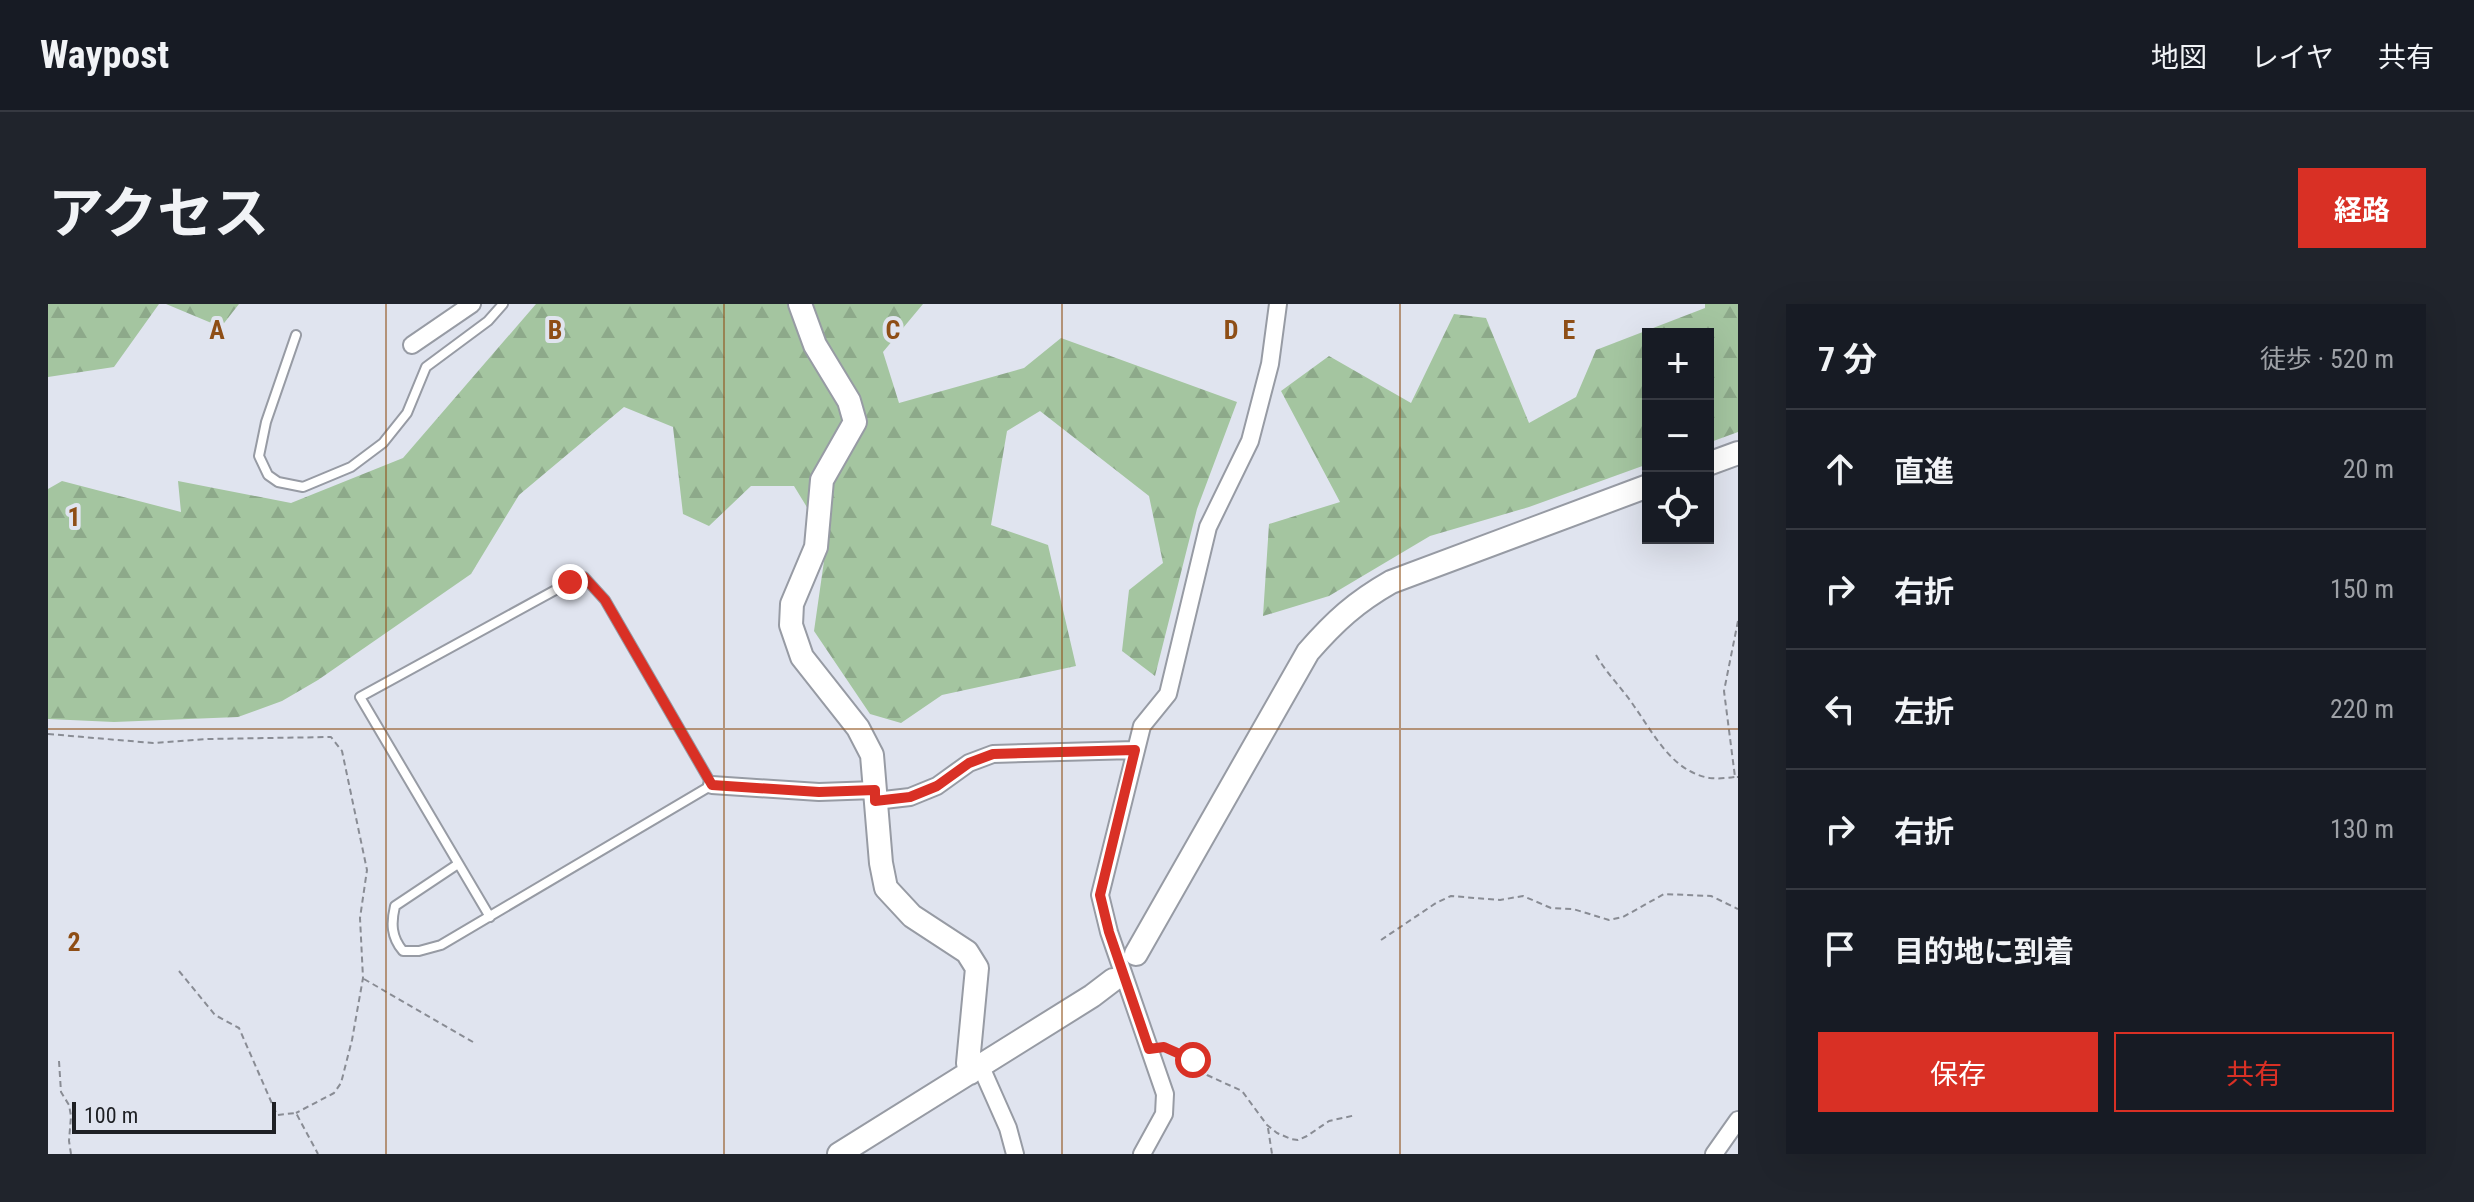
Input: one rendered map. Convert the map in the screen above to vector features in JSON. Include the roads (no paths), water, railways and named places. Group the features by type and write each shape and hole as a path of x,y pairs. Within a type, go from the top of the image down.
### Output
{"street":[{"path":"412,345 472,304"},
{"path":"800,304 815,345 849,401 855,422 822,480 816,547 792,604 791,625 802,657 866,741 872,755 886,888 912,916 967,952 977,968 968,1063 1008,1128 1015,1154"},
{"path":"1142,1154 1164,1114 1165,1094 1109,932 1100,895 1142,726 1168,694 1208,527 1250,441 1270,364 1278,304"},
{"path":"1714,462 1738,453"},
{"path":"1136,954 1308,652 1336,620 1363,597 1391,582 1642,488"},
{"path":"712,785 910,797 937,786 969,763 993,754 1135,750"},
{"path":"839,1154 1113,980"},
{"path":"1714,1154 1738,1120"}],"lane":[{"path":"296,335 266,422 259,456 268,475 278,482 303,487 351,467 383,443 407,413 426,367 488,321 503,304"},
{"path":"458,864 395,906 391,923 396,943 403,951 419,951 441,945 490,917 712,785 605,600 584,577 360,697 490,917"}]}
